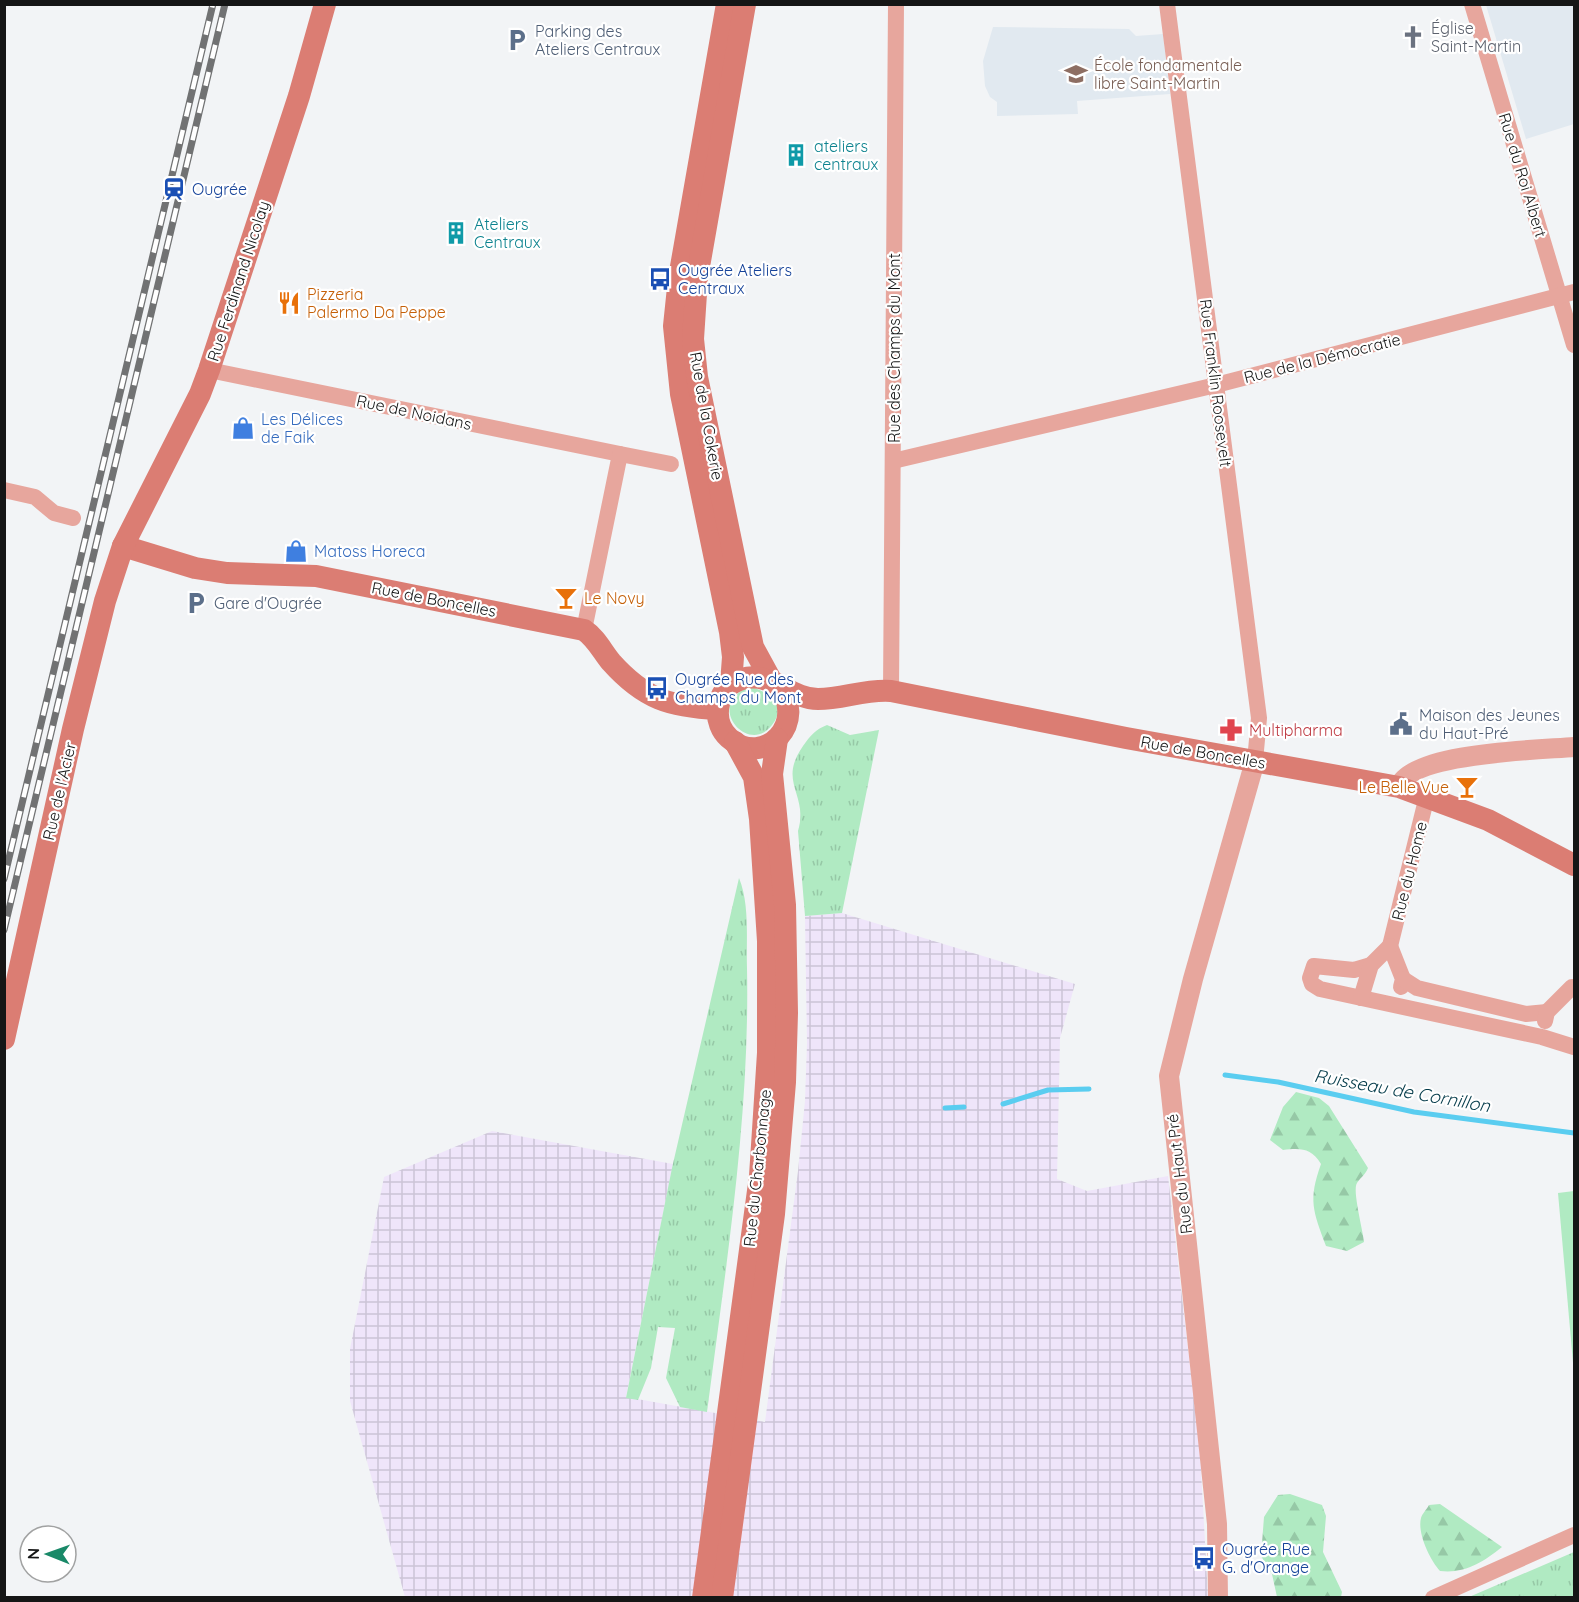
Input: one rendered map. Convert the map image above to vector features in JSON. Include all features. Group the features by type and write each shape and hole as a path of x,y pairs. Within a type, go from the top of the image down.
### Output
{"main road":[{"name":"Rue Ferdinand Nicolay","path":"123,546 200,394 209,370 299,96 326,4"},
{"name":"Rue de la Cokerie","path":"727,4 679,278 674,326 681,394 730,632 733,657 731,684"},
{"name":"Rue de la Cokerie","path":"746,4 697,278 693,339 697,377 753,647 774,682"},
{"name":"Rue de Boncelles","path":"123,546 195,568 227,573 316,576 584,630"},
{"name":"Rue de l'Acier","path":"4,1039 73,729 105,601 123,546"},
{"path":"584,630 592,636 615,666 646,693 665,703 718,709"},
{"path":"735,742 721,728 718,709 722,696 731,684 746,677 774,682 818,699"},
{"path":"774,682 789,705 782,732"},
{"name":"Rue de Boncelles","path":"735,742 755,748 782,732 818,699 860,691 891,690 1126,738 1399,787 1488,820 1575,865"},
{"name":"Rue du Charbonnage","path":"722,1598 774,1214 785,1082 787,1003 785,905 772,774 782,732"},
{"name":"Rue du Charbonnage","path":"703,1598 760,1176 768,1053 768,941 760,819 754,777 735,742"}],"street":[{"name":"Rue des Champs du Mont","path":"891,690 896,4"},
{"name":"Rue Franklin Roosevelt","path":"1167,4 1259,718 1255,761"},
{"name":"Rue du Roi Albert","path":"1472,4 1567,294 1575,345"},
{"name":"Rue de la Démocratie","path":"893,461 1216,385 1567,294"},
{"name":"Rue de Noidans","path":"209,370 670,464"},
{"path":"584,630 620,454"},
{"path":"4,490 35,497 54,513 73,518"},
{"path":"1399,787 1406,774 1425,765 1467,757 1575,747"},
{"name":"Rue du Haut Pré","path":"1218,1598 1216,1513 1169,1076 1190,990 1255,761"},
{"name":"Rue du Home","path":"1390,946 1427,796"},
{"path":"1361,998 1371,965 1390,946 1403,979 1397,1005"},
{"path":"1371,965 1353,970 1319,966 1311,971 1310,978 1312,984 1320,989 1542,1037 1575,1047"},
{"path":"1403,979 1418,988 1526,1014 1547,1012"},
{"path":"1542,1037 1547,1012 1574,985"},
{"path":"1433,1598 1575,1535"}],"shaded area":[{"path":"1486,5 1574,5 1574,124 1526,139"},
{"name":"École fondamentale libre Saint-Martin","path":"993,27 1129,29 1136,36 1163,34 1170,94 1077,101 1078,114 997,116 997,102 990,97 985,86 983,61"},
{"path":"842,913 1075,984 1060,1038 1057,1179 1087,1191 1168,1176 1200,1452 1208,1597 405,1597 350,1401 350,1349 384,1177 492,1131 673,1164 626,1397 765,1422 805,1101 807,1043 805,916"}],"green space":[{"path":"750,687 774,700 778,711 772,725 762,733 752,735 742,731 734,724 730,714 730,704 736,695"},
{"path":"827,725 850,735 879,730 842,913 805,916 798,831 800,807 793,770 796,759 806,742 816,731"},
{"path":"739,878 745,900 747,923 745,1080 729,1246 707,1412 680,1407 666,1378 675,1328 658,1327 651,1368 638,1400 626,1398 672,1168"},
{"path":"1296,1092 1319,1098 1329,1106 1368,1168 1356,1187 1364,1242 1347,1251 1326,1246 1315,1214 1314,1187 1321,1164 1305,1150 1283,1150 1270,1140 1283,1107"},
{"path":"1574,1191 1574,1374 1558,1193"},
{"path":"1290,1494 1322,1505 1326,1516 1323,1552 1342,1592 1341,1597 1277,1597 1272,1574 1261,1556 1264,1517 1278,1495"},
{"path":"1440,1504 1502,1547 1488,1558 1466,1569 1440,1571 1425,1546 1420,1524 1429,1505"},
{"path":"1574,1552 1574,1597 1469,1597"}],"waterway":[{"name":"Ruisseau de Cornillon","path":"1225,1075 1278,1082 1414,1112 1574,1133"},
{"name":"Ruisseau de Cornillon","path":"1003,1104 1048,1090 1089,1089"},
{"name":"Ruisseau de Cornillon","path":"945,1108 964,1107"}],"railway":[{"path":"4,879 213,4"},
{"path":"4,930 225,4"}],"place":[{"name":"Église Saint-Martin","path":"1413,37"},
{"name":"Parking des Ateliers Centraux","path":"517,40"},
{"name":"École fondamentale libre Saint-Martin","path":"1076,74"},
{"name":"ateliers centraux","path":"796,155"},
{"name":"Ougrée","path":"174,189"},
{"name":"Ateliers Centraux","path":"456,233"},
{"name":"Ougrée Ateliers Centraux","path":"660,279"},
{"name":"Pizzeria Palermo Da Peppe","path":"289,303"},
{"name":"Les Délices de Faik","path":"243,428"},
{"name":"Matoss Horeca","path":"296,551"},
{"name":"Le Novy","path":"566,598"},
{"name":"Gare d'Ougrée","path":"196,603"},
{"name":"Ougrée Rue des Champs du Mont","path":"657,688"},
{"name":"Maison des Jeunes du Haut-Pré","path":"1401,724"},
{"name":"Multipharma","path":"1231,730"},
{"name":"Le Belle Vue","path":"1467,787"},
{"name":"Ougrée Rue G. d'Orange","path":"1204,1558"}]}
